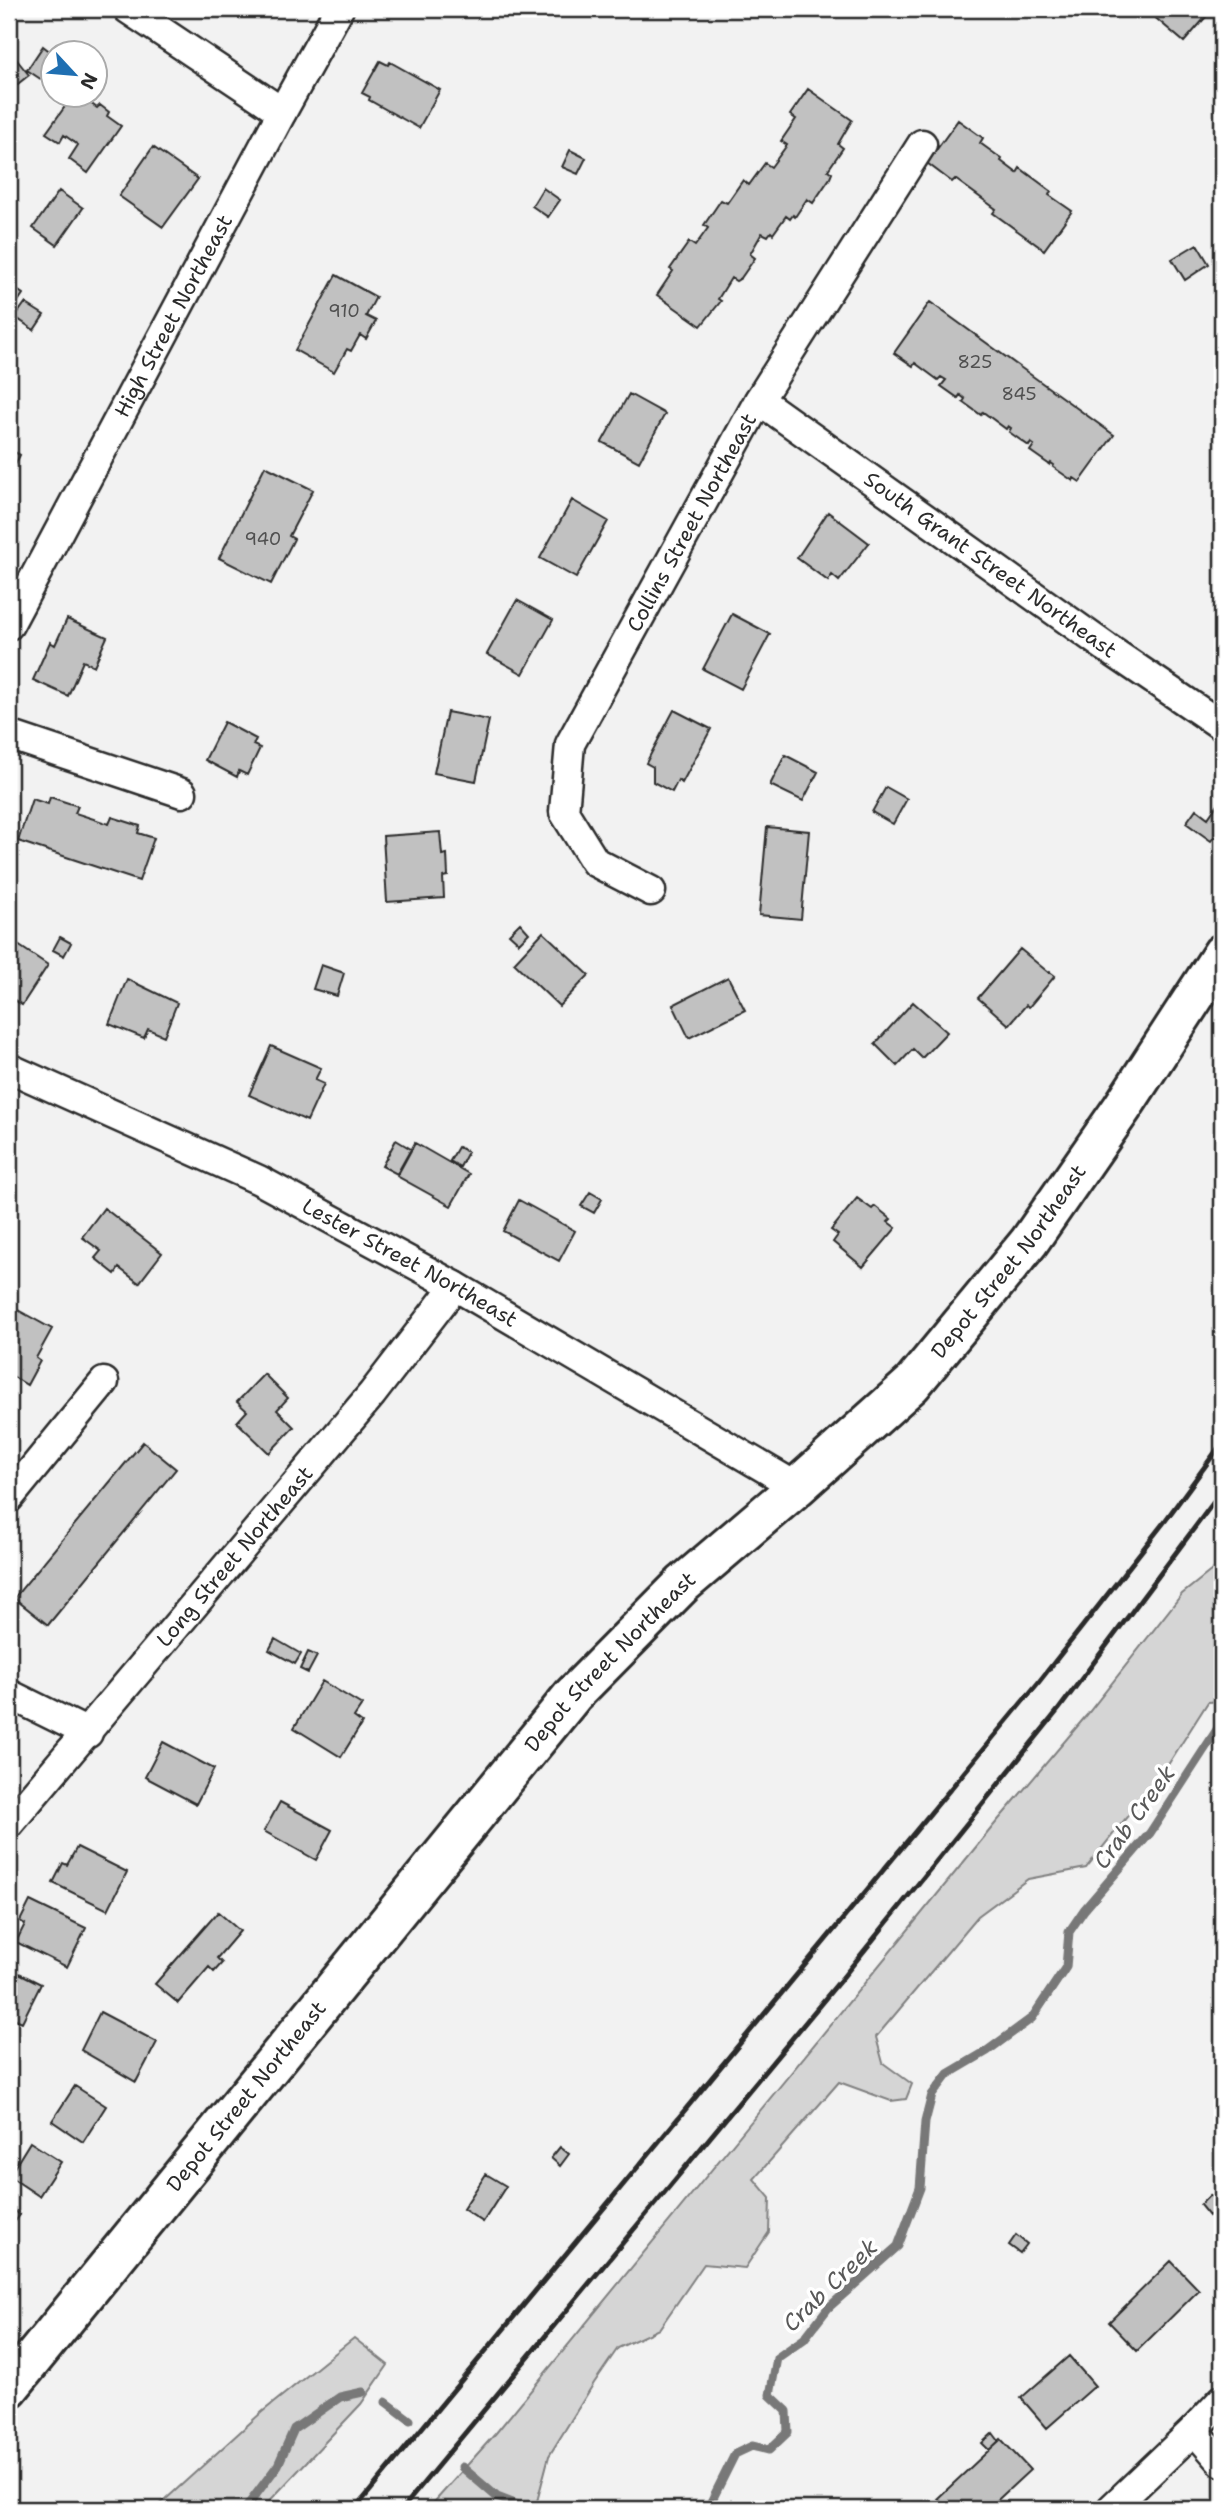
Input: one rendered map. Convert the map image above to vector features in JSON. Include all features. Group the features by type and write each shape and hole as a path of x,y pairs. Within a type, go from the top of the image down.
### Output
{"main road":[{"name":"Depot Street Northeast","path":"9,2388 573,1695 683,1584 912,1384 1029,1242 1122,1108 1222,954"}],"street":[{"path":"128,9 282,112"},
{"name":"High Street Northeast","path":"9,625 282,112 340,9"},
{"name":"Collins Street Northeast","path":"651,891 595,862 564,811 570,744 759,400 922,144"},
{"name":"South Grant Street Northeast","path":"759,400 1107,648 1222,726"},
{"path":"9,735 182,793"},
{"name":"Lester Street Northeast","path":"9,1068 259,1180 455,1286 797,1486"},
{"name":"Long Street Northeast","path":"9,1824 372,1394 455,1286"},
{"path":"9,1499 104,1382"},
{"path":"9,1695 88,1733"},
{"path":"1111,2509 1195,2430 1222,2400"},
{"path":"1195,2430 1222,2462"}],"shaded area":[{"path":"1222,1562 1222,1701 1208,1702 1166,1768 1086,1868 1028,1879 978,1916 876,2037 883,2063 912,2084 906,2099 891,2101 839,2082 754,2179 770,2198 769,2232 745,2268 704,2264 659,2329 618,2348 549,2456 535,2509 428,2509 496,2433 1086,1716 1182,1594"},
{"path":"354,2338 388,2365 361,2404 262,2509 155,2509 262,2412"}],"building":[{"path":"1145,9 1209,9 1211,11 1184,42"},
{"path":"9,50 29,75 9,91"},
{"path":"38,54 38,77 27,70"},
{"path":"380,61 388,65 390,62 440,90 419,128 369,100 370,97 362,93"},
{"path":"808,89 852,120 838,144 843,148 828,170 832,173 830,178 813,203 807,199 795,217 793,215 790,219 786,216 773,234 771,232 768,236 762,233 750,254 755,258 741,278 736,281 731,278 718,299 721,301 701,326 657,295 673,271 670,269 689,242 695,246 708,228 704,225 721,200 727,203 743,180 749,185 765,163 771,167 787,145 781,141 796,119 790,115"},
{"path":"64,108 104,108 109,112 107,116 121,126 88,173 69,159 78,145 64,135 60,142 46,133"},
{"path":"958,120 983,138 980,143 1002,159 1001,161 1017,173 1020,168 1051,191 1049,195 1072,211 1044,250 993,213 996,209 955,179 952,182 927,163"},
{"path":"153,147 198,179 163,227 119,196"},
{"path":"570,150 586,158 578,174 562,167"},
{"path":"543,188 560,200 548,217 532,206"},
{"path":"59,191 83,208 57,245 33,228"},
{"path":"1197,244 1209,264 1185,280 1172,259"},
{"path":"336,275 376,297 366,316 376,321 366,339 360,335 351,351 347,349 334,372 295,350"},
{"path":"11,286 23,294 12,310 9,308"},
{"path":"930,302 1114,435 1080,482 1074,478 1073,481 1053,467 1054,465 1030,451 1034,445 1031,443 1029,446 1009,432 1011,428 1008,426 1006,429 983,412 981,415 963,402 965,399 960,395 958,398 941,386 946,380 941,377 938,380 915,363 913,366 894,353"},
{"path":"25,303 44,315 34,330 15,317"},
{"path":"629,394 665,414 639,462 602,442"},
{"path":"9,449 20,455 9,477"},
{"path":"265,466 313,490 289,536 294,539 271,584 219,558"},
{"path":"572,500 608,521 576,578 540,558"},
{"path":"828,512 869,543 839,581 832,575 828,581 797,558"},
{"path":"517,600 553,620 523,674 487,654"},
{"path":"732,614 770,634 741,689 703,669"},
{"path":"67,619 107,637 94,666 83,661 68,696 33,680 50,642 55,645"},
{"path":"674,710 711,729 682,783 678,780 672,792 653,782 653,767 646,763"},
{"path":"447,712 489,720 476,781 434,773"},
{"path":"224,722 256,739 253,745 260,748 247,775 239,771 237,777 205,760"},
{"path":"785,755 818,772 803,801 770,785"},
{"path":"886,787 907,799 893,824 872,812"},
{"path":"50,797 78,806 75,813 109,824 112,817 140,826 138,833 154,838 139,881 18,841 32,799 48,804"},
{"path":"1222,798 1222,827 1211,841 1186,823 1196,809 1208,818"},
{"path":"767,827 809,831 801,919 759,915"},
{"path":"440,832 442,855 447,854 448,876 443,877 444,898 387,902 383,836"},
{"path":"520,923 529,933 519,943 509,934"},
{"path":"543,932 589,975 559,1006 514,963"},
{"path":"60,937 71,943 64,956 53,950"},
{"path":"9,939 48,965 22,1005 9,996"},
{"path":"1020,949 1055,976 1029,1007 1026,1005 1009,1025 978,998"},
{"path":"321,965 344,973 337,996 313,989"},
{"path":"728,977 745,1010 689,1038 673,1005"},
{"path":"127,979 177,1003 164,1036 148,1029 144,1038 109,1024"},
{"path":"913,1002 947,1032 922,1058 913,1049 897,1066 875,1044"},
{"path":"271,1046 321,1068 315,1080 324,1084 307,1121 249,1095"},
{"path":"396,1140 411,1149 397,1174 382,1166"},
{"path":"415,1143 469,1174 451,1206 397,1176"},
{"path":"458,1147 468,1152 460,1167 450,1161"},
{"path":"590,1192 602,1199 594,1213 581,1206"},
{"path":"857,1198 872,1209 875,1206 891,1219 888,1222 896,1228 863,1267 833,1242 838,1235 831,1230"},
{"path":"519,1200 575,1231 559,1261 503,1231"},
{"path":"104,1208 162,1253 139,1283 119,1268 115,1274 95,1258 101,1251 82,1237"},
{"path":"16,1309 52,1329 36,1358 40,1361 27,1385 9,1374 9,1322"},
{"path":"264,1374 288,1398 277,1410 294,1427 269,1453 237,1422 247,1411 237,1402"},
{"path":"143,1442 176,1469 48,1625 14,1598"},
{"path":"275,1639 301,1654 295,1664 269,1650"},
{"path":"308,1652 317,1656 308,1673 300,1669"},
{"path":"322,1681 362,1705 354,1717 362,1723 341,1757 294,1728"},
{"path":"163,1742 214,1769 196,1804 145,1777"},
{"path":"280,1802 332,1830 316,1860 264,1831"},
{"path":"77,1847 127,1872 108,1910 53,1883 63,1863 67,1865"},
{"path":"30,1901 86,1928 67,1967 16,1942 25,1924 20,1921"},
{"path":"218,1912 240,1931 217,1958 222,1963 214,1972 209,1967 178,2003 155,1984"},
{"path":"9,1968 41,1984 22,2022 9,2016"},
{"path":"100,2012 157,2042 136,2082 81,2050"},
{"path":"75,2086 106,2106 83,2142 52,2121"},
{"path":"30,2142 61,2162 39,2196 9,2176"},
{"path":"560,2147 569,2154 560,2166 551,2158"},
{"path":"486,2174 506,2186 483,2222 463,2209"},
{"path":"1210,2195 1220,2206 1209,2216 1200,2205"},
{"path":"9,2206 20,2215 9,2229"},
{"path":"1016,2235 1027,2244 1020,2253 1009,2245"},
{"path":"1171,2261 1199,2290 1137,2351 1109,2322"},
{"path":"1069,2356 1095,2386 1047,2428 1021,2398"},
{"path":"993,2433 999,2441 989,2450 982,2443"},
{"path":"1001,2439 1030,2470 988,2509 949,2509 938,2498"}],"waterway":[{"name":"Crab Creek","path":"704,2509 708,2508 735,2454 752,2446 769,2450 788,2432 787,2411 770,2395 777,2358 804,2339 828,2308 898,2246 920,2188 925,2122 932,2095 948,2074 987,2051 1032,2018 1066,1967 1069,1932 1084,1910 1150,1833 1222,1722"},
{"name":"Crab Creek","path":"245,2509 278,2465 294,2429 340,2397 363,2392"},
{"name":"Crab Creek","path":"386,2402 410,2420"},
{"name":"Crab Creek","path":"462,2467 497,2497 528,2509"}],"railway":[{"path":"355,2509 1038,1683 1165,1521 1222,1443"},
{"path":"402,2509 843,1977 1059,1709 1222,1491"}]}
